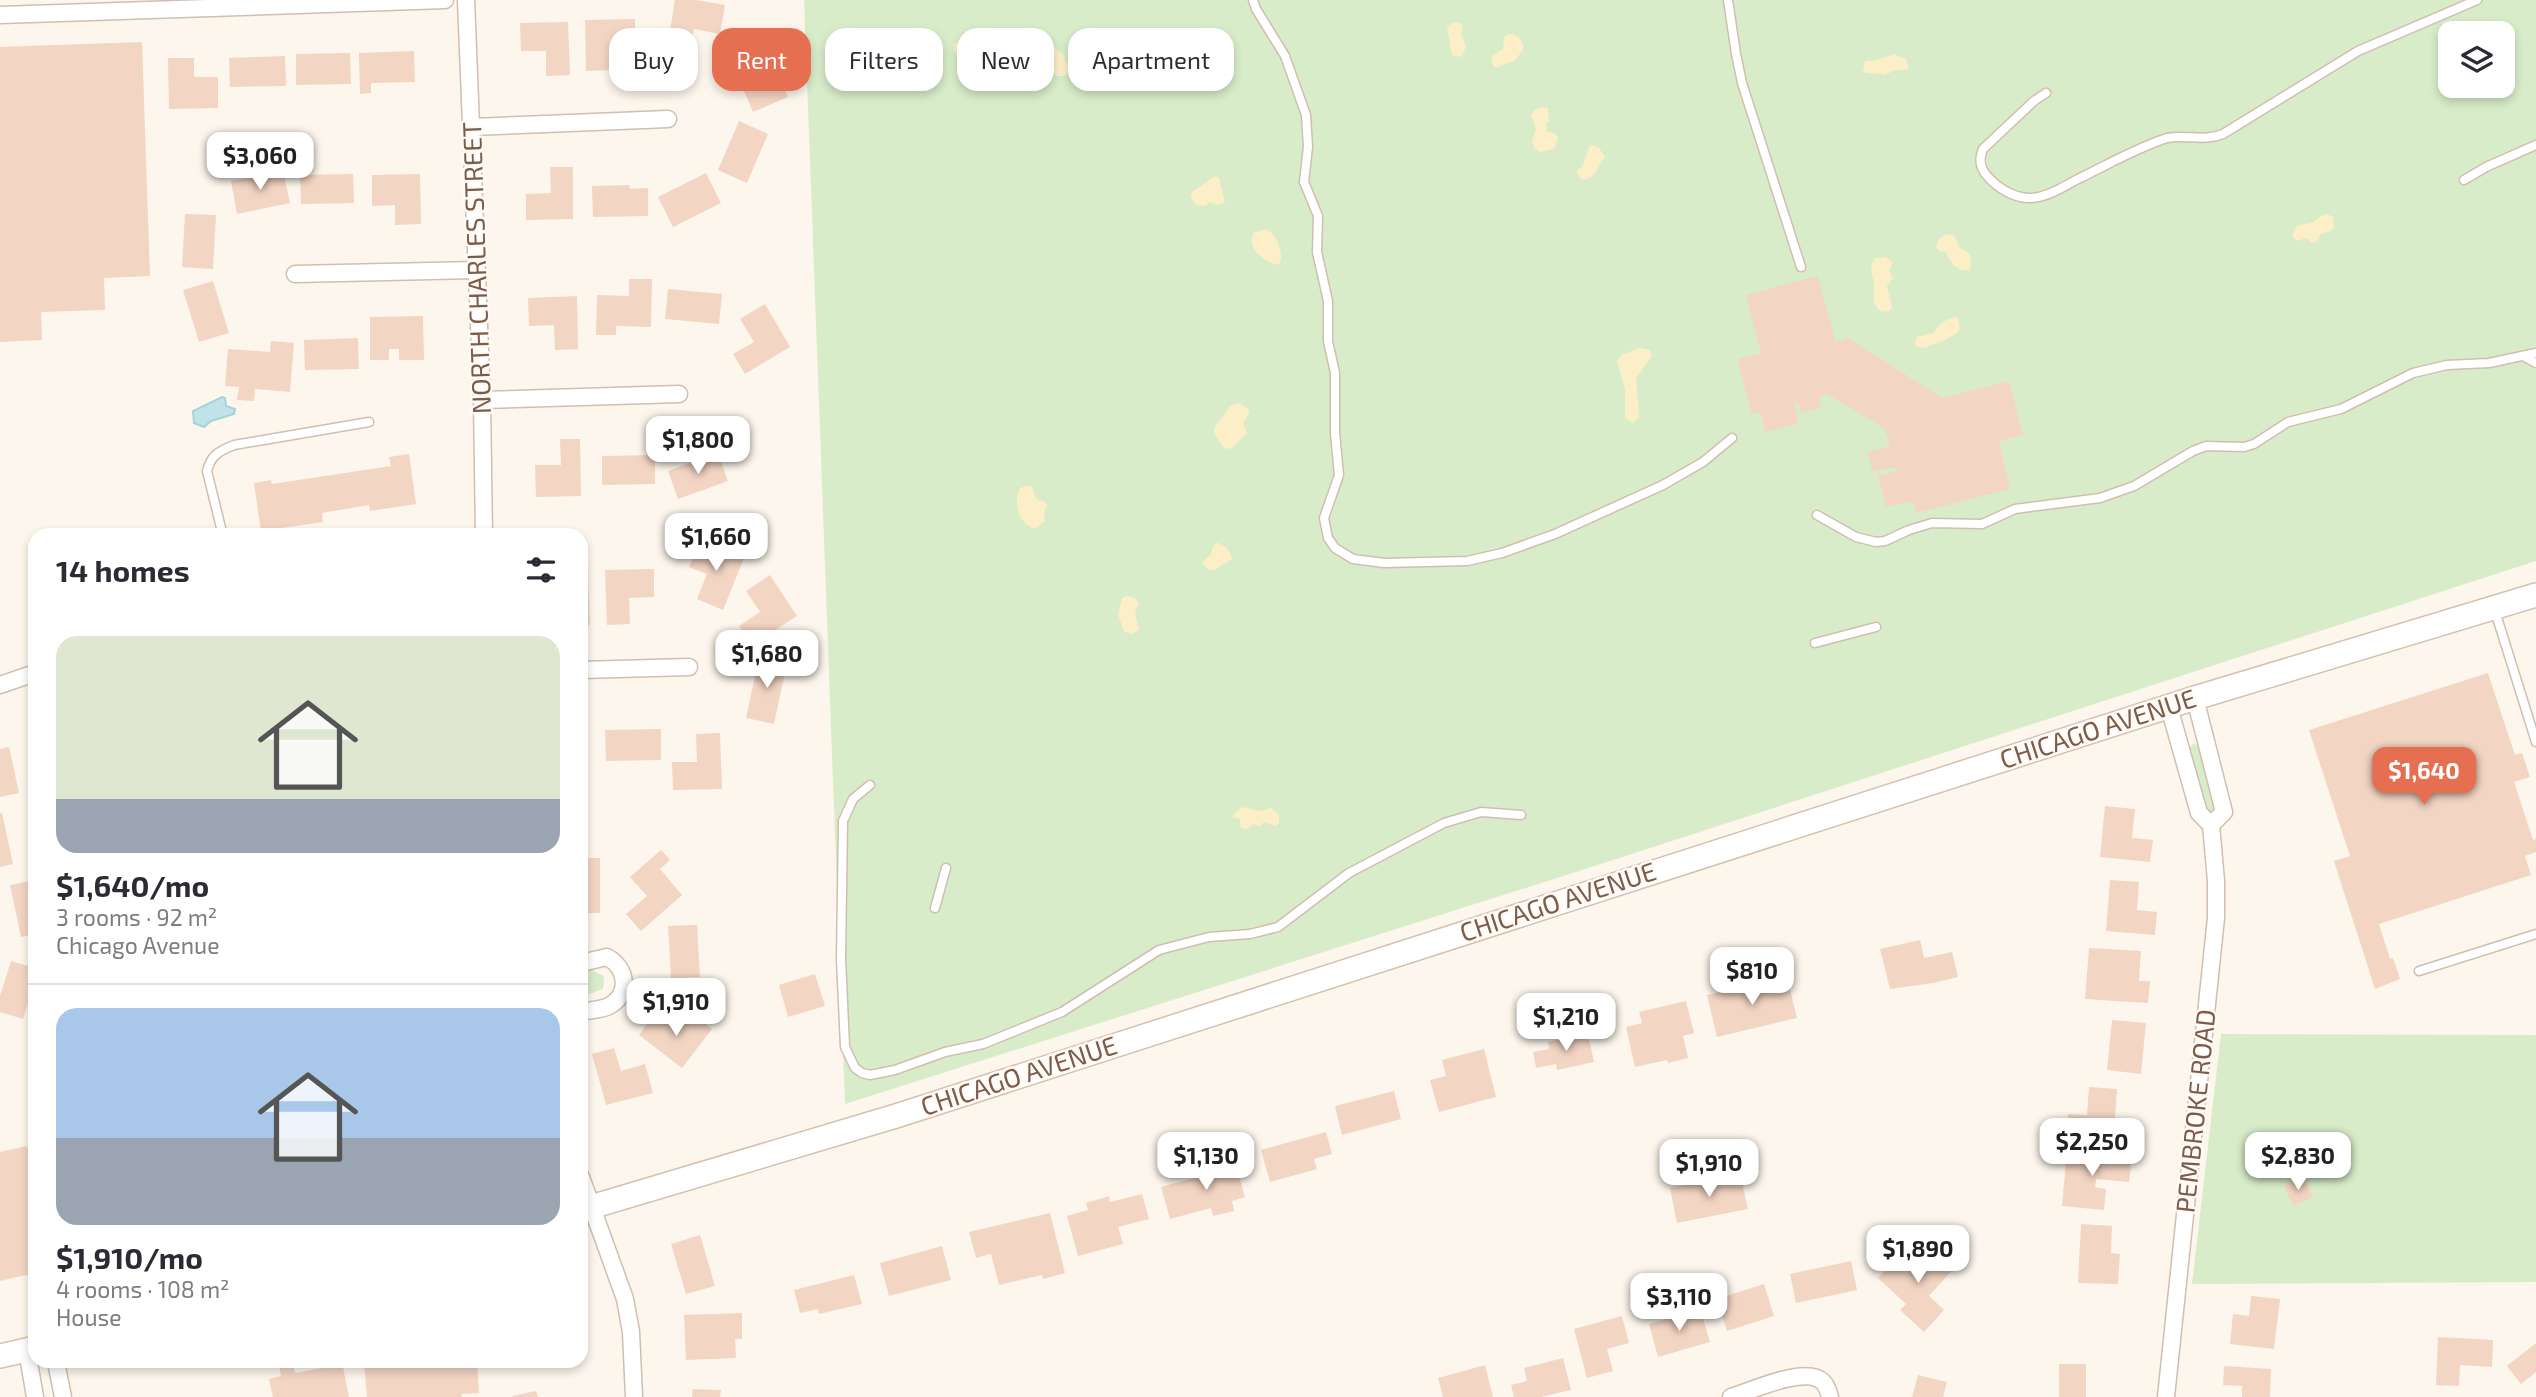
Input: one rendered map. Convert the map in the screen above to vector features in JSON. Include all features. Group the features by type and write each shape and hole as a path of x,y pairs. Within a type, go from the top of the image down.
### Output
{"main road":[{"name":"CHICAGO AVENUE","path":"588,1209 896,1116 2169,706 2536,595"},
{"path":"0,1356 28,1350"}],"street":[{"path":"0,15 445,0"},
{"name":"NORTH CHARLES STREET","path":"466,0 482,400 484,528"},
{"path":"472,127 668,120"},
{"path":"295,274 476,270"},
{"path":"482,400 679,394"},
{"path":"588,670 690,667"},
{"path":"0,685 28,675"},
{"name":"PEMBROKE ROAD","path":"2195,698 2224,812 2211,825"},
{"name":"PEMBROKE ROAD","path":"2166,1397 2216,918 2216,869 2211,825 2199,813 2169,706"},
{"path":"588,961 607,957 618,963 624,986 618,998 609,1006 588,1010"},
{"path":"588,1211 625,1299 631,1332 635,1397"},
{"path":"33,1368 35,1397"},
{"path":"58,1368 63,1397"},
{"path":"1731,1397 1796,1376 1811,1376 1823,1382 1830,1397"}],"lane":[{"path":"1253,0 1285,56 1306,115 1308,147 1304,181 1318,216 1317,252 1328,301 1328,341 1335,373 1335,433 1339,475 1324,518 1328,538 1335,548 1353,559 1375,562 1467,561 1502,553 1555,534 1663,485 1703,462 1731,438"},
{"path":"1728,0 1742,83 1801,267"},
{"path":"2046,93 2025,109 1980,155 1979,161 1986,175 2018,197 2033,198 2055,191 2167,138 2179,136 2213,139 2358,51 2477,0"},
{"path":"2464,180 2536,145"},
{"path":"1817,515 1856,537 1876,542 1932,523 1982,524 2015,509 2100,498 2134,486 2193,451 2206,446 2244,447 2254,444 2288,422 2341,409 2413,373 2447,365 2489,363 2536,353"},
{"path":"2522,356 2536,363"},
{"path":"221,528 207,471 209,460 218,452 234,445 369,422"},
{"path":"2494,608 2536,741"},
{"path":"1815,643 1876,627"},
{"path":"870,785 853,799 843,821 841,959 845,1047 855,1068 870,1075 895,1070 944,1052 984,1044 1062,1012 1159,950 1209,937 1250,934 1278,928 1349,873 1444,823 1481,812 1521,815"},
{"path":"935,908 946,868"},
{"path":"2419,971 2536,934"}],"green space":[{"path":"804,0 2536,0 2536,561 1579,871 845,1104 807,91 811,91 811,28 805,28"},
{"path":"2194,743 2201,748 2217,811 2215,815 2207,815 2190,751"},
{"path":"592,970 604,976 603,989 588,994 588,971"},
{"path":"2221,1034 2536,1035 2536,1282 2192,1284"}],"sand":[{"path":"1458,22 1463,26 1461,34 1466,47 1461,57 1452,55 1447,27"},
{"path":"1509,34 1520,39 1523,50 1515,60 1496,68 1492,64 1492,56 1503,49 1504,37"},
{"path":"957,42 957,56 954,51 953,44"},
{"path":"1054,48 1064,54 1068,63 1068,72 1064,76 1056,76"},
{"path":"1894,54 1906,59 1909,69 1885,75 1863,72 1865,61 1874,61"},
{"path":"1548,108 1547,131 1558,138 1554,149 1540,152 1532,142 1536,129 1531,115 1535,109"},
{"path":"1592,145 1599,148 1605,157 1594,174 1584,180 1578,176 1577,171 1583,165"},
{"path":"1215,176 1219,178 1225,202 1217,205 1210,202 1205,206 1196,205 1191,193"},
{"path":"2327,214 2333,217 2334,227 2321,234 2317,242 2312,243 2306,238 2297,241 2292,237 2298,225 2312,223"},
{"path":"1266,229 1274,235 1279,245 1279,265 1263,258 1253,245 1253,233"},
{"path":"1943,235 1955,236 1959,247 1970,254 1969,270 1958,268 1946,252 1941,252 1936,247"},
{"path":"1885,257 1893,262 1889,271 1893,278 1887,286 1892,307 1889,311 1882,312 1874,303 1871,265 1876,258"},
{"path":"1953,317 1958,318 1960,329 1957,333 1927,348 1917,347 1917,337 1933,333 1941,323"},
{"path":"1640,348 1650,350 1652,356 1636,378 1639,417 1633,423 1625,418 1625,389 1617,361 1623,354"},
{"path":"1238,403 1249,409 1243,423 1247,434 1226,449 1214,429 1229,406"},
{"path":"1032,486 1035,497 1044,501 1047,506 1044,512 1045,521 1034,529 1024,522 1017,507 1019,489"},
{"path":"1217,543 1227,549 1232,559 1214,570 1208,570 1203,561"},
{"path":"1134,597 1139,603 1135,613 1139,630 1132,634 1124,632 1118,614 1122,598"},
{"path":"1242,807 1260,811 1270,808 1278,814 1279,823 1276,826 1264,822 1260,826 1253,824 1248,829 1241,828 1240,819 1233,818 1233,815"}],"water":[{"path":"225,398 226,406 235,409 234,414 211,421 204,427 194,423 193,411"}],"building":[{"path":"675,0 725,5 721,28 712,28 712,32 698,28 670,28"},
{"path":"635,19 635,28 609,28 609,70 586,71 585,20"},
{"path":"568,22 570,75 546,76 546,51 521,51 520,23"},
{"path":"142,42 150,276 104,278 105,310 41,312 42,340 0,342 0,47"},
{"path":"414,51 415,82 371,83 371,93 360,94 359,53"},
{"path":"350,53 351,84 296,85 296,54"},
{"path":"285,56 286,86 230,87 229,58"},
{"path":"168,58 194,58 194,77 218,77 218,108 169,109"},
{"path":"744,91 786,91 788,97 753,112"},
{"path":"739,121 768,134 747,183 718,170"},
{"path":"550,167 573,167 573,219 526,220 526,194 551,193"},
{"path":"283,171 290,203 237,214 231,181"},
{"path":"706,173 721,203 673,227 658,197"},
{"path":"353,174 354,203 301,204 300,175"},
{"path":"420,174 421,224 395,225 395,205 372,206 372,175"},
{"path":"629,185 630,189 648,188 648,216 593,217 592,186"},
{"path":"185,214 216,215 213,269 182,267"},
{"path":"1818,276 1835,342 1848,338 1942,398 2009,381 2023,435 1999,441 2010,489 1916,513 1913,501 1886,507 1878,476 1896,471 1895,467 1872,472 1868,452 1890,446 1885,429 1827,394 1818,397 1821,407 1801,413 1798,402 1794,403 1799,423 1765,432 1760,412 1752,414 1737,359 1761,353 1746,295"},
{"path":"629,279 652,279 651,327 616,326 616,335 596,335 597,295 629,296"},
{"path":"213,281 229,333 199,342 183,290"},
{"path":"668,289 722,294 719,324 665,319"},
{"path":"577,296 578,349 555,350 554,325 529,326 528,298"},
{"path":"765,304 790,347 745,374 733,354 754,342 740,319"},
{"path":"423,316 424,360 399,360 399,349 389,349 389,360 370,360 370,317"},
{"path":"358,338 359,369 305,370 304,340"},
{"path":"271,341 294,343 290,392 255,389 254,401 237,400 239,387 225,386 228,349 270,352"},
{"path":"560,439 580,439 581,496 536,497 535,465 561,465"},
{"path":"718,453 728,481 678,499 668,471"},
{"path":"409,454 416,504 370,511 369,505 322,513 323,522 261,528 254,483 271,480 272,484 391,466 389,457"},
{"path":"655,455 655,484 602,485 602,456"},
{"path":"701,540 744,558 723,610 697,599 707,574 689,567"},
{"path":"654,569 654,597 629,598 630,624 607,625 605,570"},
{"path":"588,571 590,625 588,625"},
{"path":"770,575 797,616 752,645 739,626 760,612 746,591"},
{"path":"759,657 787,663 774,724 746,718"},
{"path":"2488,673 2515,755 2522,753 2530,777 2514,782 2533,840 2536,839 2536,852 2525,856 2531,875 2379,924 2390,959 2393,958 2400,979 2375,989 2334,861 2350,856 2309,730"},
{"path":"661,729 661,760 606,761 605,730"},
{"path":"720,733 722,789 673,790 672,762 697,762 696,734"},
{"path":"9,747 19,793 0,797 0,749"},
{"path":"2105,806 2135,809 2132,838 2153,840 2150,862 2100,857"},
{"path":"0,813 13,864 0,867"},
{"path":"661,850 670,860 660,869 682,895 641,931 626,914 647,896 630,877"},
{"path":"588,858 600,858 600,913 588,913"},
{"path":"2110,880 2139,882 2137,910 2157,912 2155,935 2106,931"},
{"path":"28,881 28,936 21,937 10,885"},
{"path":"697,925 700,977 671,978 668,926"},
{"path":"1920,940 1924,958 1952,952 1958,977 1890,989 1880,949"},
{"path":"2089,948 2141,951 2139,981 2150,981 2148,1003 2085,999"},
{"path":"11,961 28,966 28,1004 23,1019 0,1012 0,996"},
{"path":"815,974 825,1006 788,1017 779,985"},
{"path":"1787,977 1797,1018 1717,1037 1707,995"},
{"path":"1686,1001 1694,1033 1683,1036 1688,1058 1635,1067 1626,1027 1642,1023 1639,1012"},
{"path":"690,1012 712,1029 682,1068 639,1035 654,1015 676,1031"},
{"path":"2112,1020 2146,1023 2141,1074 2107,1070"},
{"path":"1588,1034 1594,1062 1557,1070 1556,1064 1536,1068 1533,1052 1549,1049 1548,1042"},
{"path":"614,1048 621,1071 645,1064 653,1093 606,1105 592,1054"},
{"path":"1484,1049 1496,1097 1439,1112 1430,1080 1446,1076 1442,1060"},
{"path":"2089,1087 2117,1089 2115,1118 2134,1119 2133,1141 2067,1136 2068,1114 2087,1115"},
{"path":"1394,1091 1401,1119 1342,1135 1335,1106"},
{"path":"1326,1132 1332,1154 1314,1159 1317,1169 1270,1182 1261,1150"},
{"path":"27,1146 28,1150 28,1275 0,1281 0,1152"},
{"path":"2067,1151 2132,1157 2129,1182 2096,1179 2095,1187 2106,1189 2104,1210 2062,1206"},
{"path":"1234,1158 1245,1197 1232,1201 1234,1211 1213,1216 1211,1208 1170,1219 1161,1187 1209,1174 1207,1165"},
{"path":"1740,1174 1748,1209 1677,1223 1670,1188"},
{"path":"2304,1177 2313,1197 2293,1206 2284,1186"},
{"path":"1142,1194 1149,1219 1118,1227 1123,1244 1078,1256 1067,1216 1088,1210 1086,1203 1109,1196 1110,1202"},
{"path":"1050,1213 1065,1273 1043,1279 1042,1275 999,1285 991,1254 976,1258 969,1232"},
{"path":"2081,1224 2112,1226 2111,1253 2120,1254 2118,1284 2078,1283"},
{"path":"700,1235 715,1286 686,1294 671,1244"},
{"path":"942,1246 951,1280 889,1296 880,1263"},
{"path":"1931,1247 1954,1268 1929,1296 1944,1310 1924,1332 1900,1310 1906,1304 1878,1278 1906,1249 1918,1260"},
{"path":"1851,1261 1857,1290 1796,1303 1790,1274"},
{"path":"854,1275 862,1304 819,1314 818,1309 800,1313 794,1290"},
{"path":"1764,1284 1774,1316 1727,1331 1717,1299"},
{"path":"2251,1296 2280,1299 2274,1349 2230,1344 2233,1314 2249,1316"},
{"path":"1700,1309 1710,1342 1658,1357 1649,1324"},
{"path":"742,1313 742,1339 735,1339 736,1358 686,1360 684,1315"},
{"path":"1622,1316 1629,1343 1607,1349 1613,1371 1587,1378 1574,1329"},
{"path":"2438,1337 2493,1340 2492,1367 2460,1365 2459,1386 2436,1385"},
{"path":"2536,1343 2536,1372 2521,1384 2507,1366"},
{"path":"1563,1358 1571,1390 1541,1397 1514,1397 1511,1385 1527,1381 1524,1368"},
{"path":"2059,1364 2086,1364 2086,1397 2059,1397"},
{"path":"1485,1365 1493,1397 1443,1397 1438,1378"},
{"path":"2224,1366 2271,1369 2270,1397 2242,1397 2242,1386 2223,1385"},
{"path":"279,1368 294,1368 295,1373 322,1368 343,1368 349,1397 273,1397 269,1379 281,1376"},
{"path":"365,1368 477,1368 479,1393 462,1394 462,1397 367,1397"},
{"path":"1918,1375 1947,1382 1943,1397 1912,1397"},
{"path":"693,1389 721,1390 720,1397 692,1397"},
{"path":"536,1391 538,1397 512,1396"}]}
